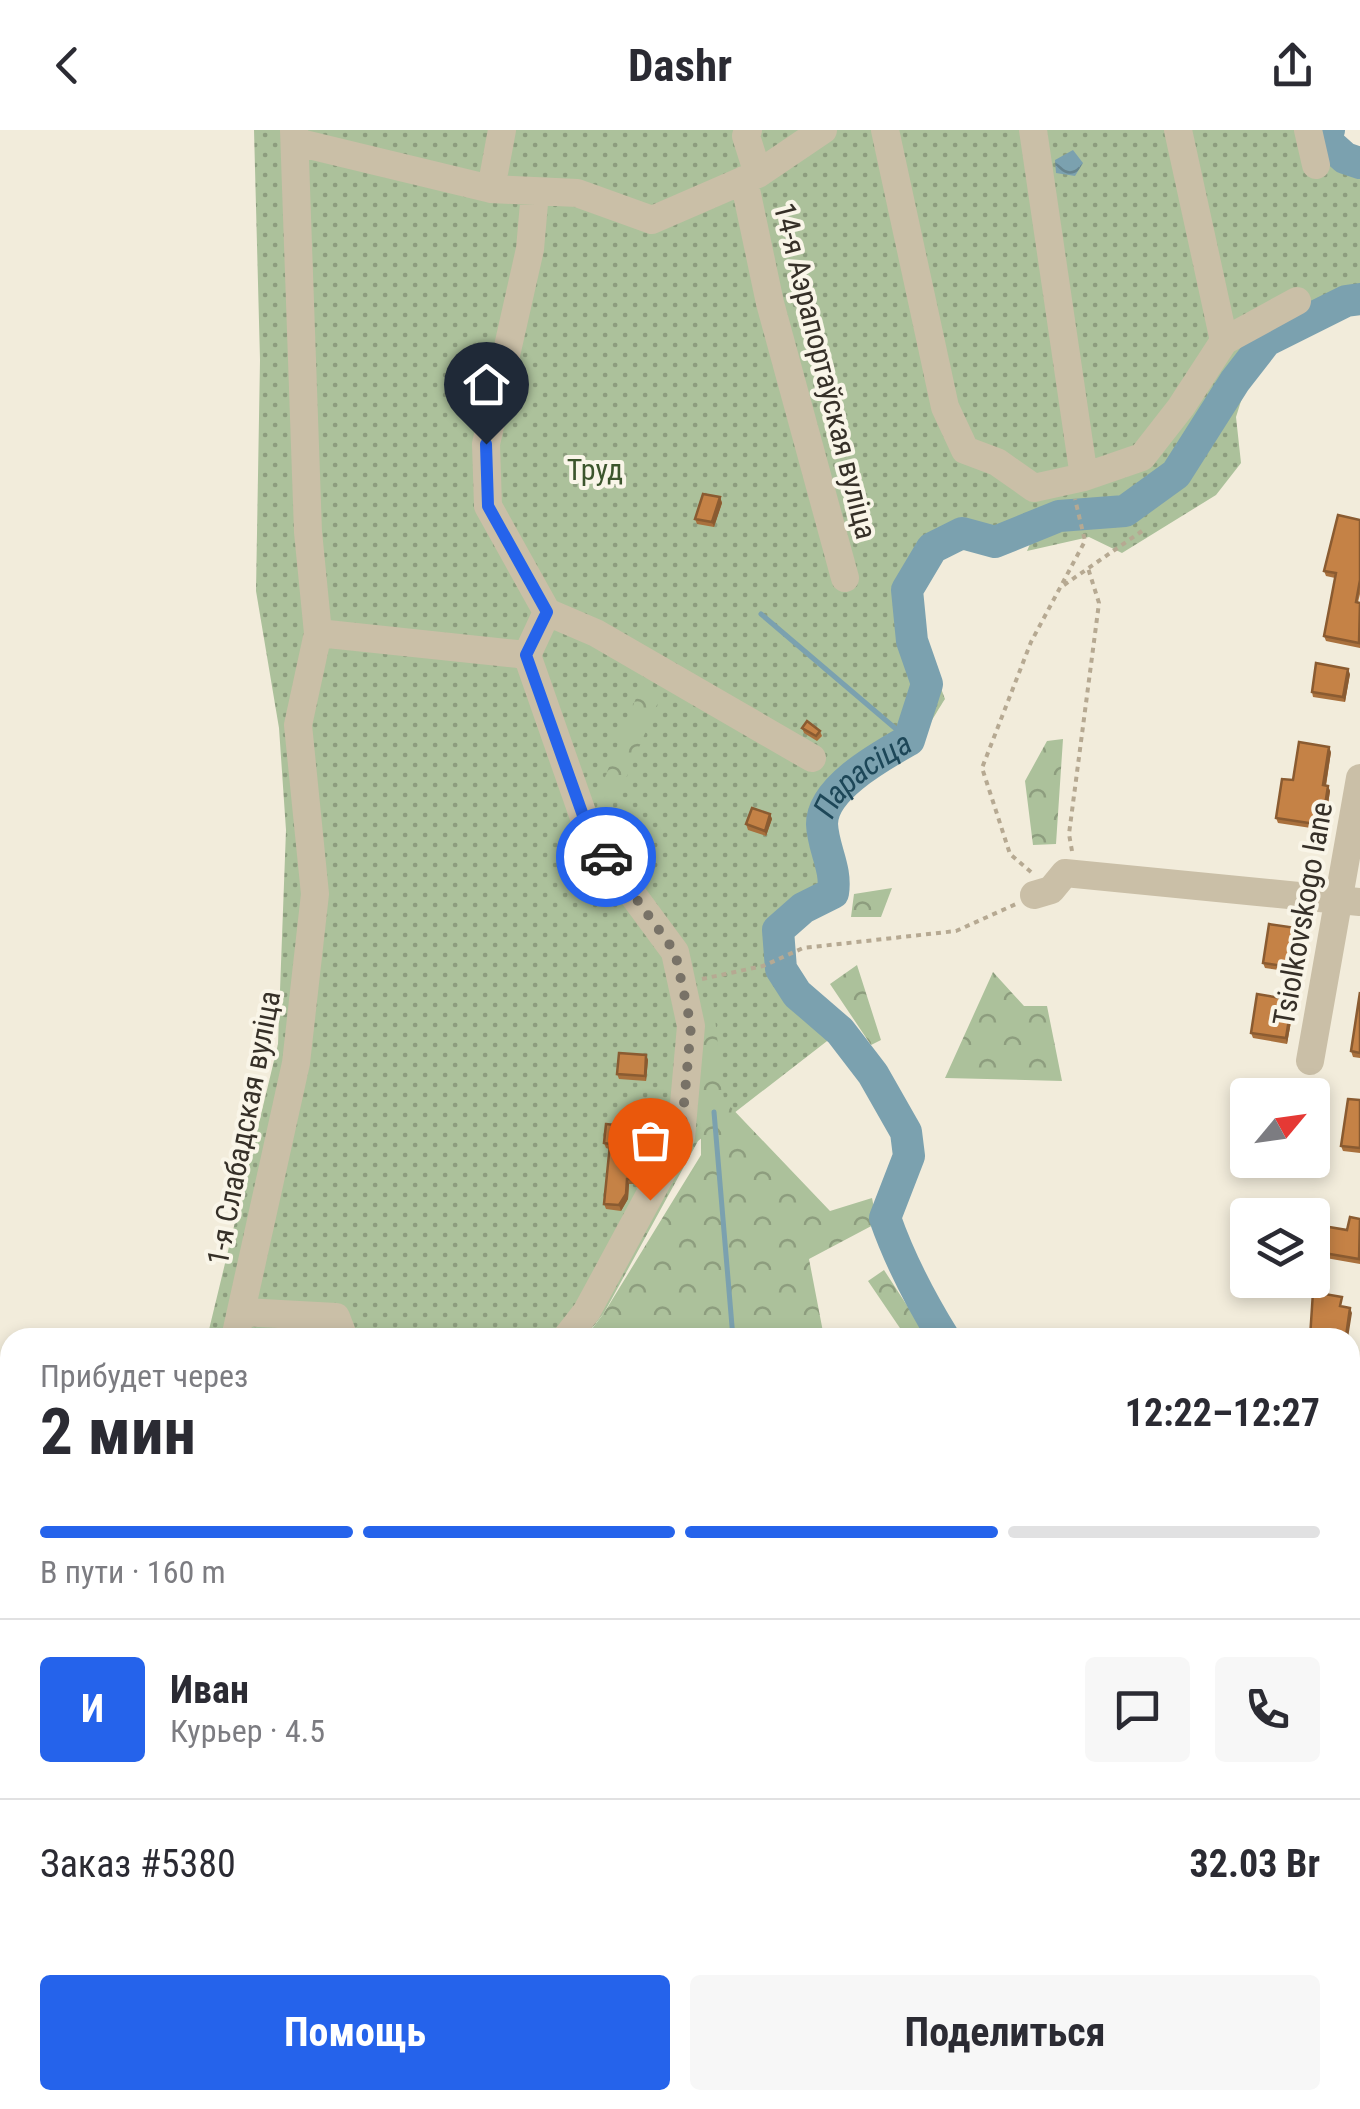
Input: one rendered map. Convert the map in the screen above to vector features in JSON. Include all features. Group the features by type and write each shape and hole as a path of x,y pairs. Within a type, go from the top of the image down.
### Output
{"street":[{"path":"491,189 502,130"},
{"name":"14-я Аэрапортаўская вуліца","path":"748,130 770,304 845,578"},
{"path":"295,136 491,189 577,194 652,220 751,177 823,130"},
{"path":"885,130 945,406 965,450 997,462 1034,488 1079,487 1142,457 1224,341 1297,301"},
{"path":"1033,130 1079,487"},
{"path":"1178,130 1224,341"},
{"path":"1308,130 1316,165"},
{"name":"1-я Слабадская вуліца","path":"238,1325 296,1063 316,894 298,725 318,633 308,532 295,136"},
{"path":"535,192 530,249 486,444 488,506 547,612 596,633 812,758"},
{"path":"547,612 526,655 591,838 675,952 691,1026 681,1137 587,1311 574,1328"},
{"path":"318,633 526,655"},
{"name":"Tsiolkovskogo lane","path":"1310,1061 1350,900 1360,778"},
{"path":"1042,893 1065,873 1350,900"},
{"path":"238,1325 336,1317 340,1328"}],"path":[{"path":"682,983 763,966 802,948 956,931 1042,893 1010,854 982,768 1031,642 1085,541 1079,487"},
{"path":"1060,588 1142,531"},
{"path":"1077,876 1069,834 1099,604 1088,568"}],"green space":[{"name":"Труд","path":"254,130 1329,130 1326,141 1345,158 1360,146 1360,307 1332,308 1266,341 1256,353 1236,417 1241,463 1216,495 1122,553 1089,537 1027,551 1038,525 995,542 962,533 938,547 919,566 913,583 915,610 945,699 905,757 844,784 836,792 823,826 833,893 803,908 778,931 782,970 797,995 840,1031 698,1141 592,1328 209,1328 278,1044 286,830 279,728 256,591 260,360"},
{"path":"640,688 659,700 616,802 598,795"},
{"path":"1063,739 1056,844 1033,845 1025,781 1047,741"},
{"path":"892,888 881,917 851,917 854,894"},
{"path":"857,965 881,1040 871,1045 830,984"},
{"path":"993,972 1024,1006 1047,1006 1062,1081 945,1078"},
{"path":"713,1000 724,1100 830,1211 872,1198 877,1223 809,1259 822,1328 593,1328 701,1155 701,1004"},
{"path":"884,1270 921,1327 900,1328 868,1281"}],"water":[{"path":"1073,150 1083,163 1075,176 1056,173 1055,160"}],"building":[{"path":"703,494 720,497 712,522 695,519"},
{"path":"1338,515 1360,520 1356,602 1360,603 1359,643 1324,636 1336,573 1324,571"},
{"path":"1316,663 1348,669 1343,697 1312,692"},
{"path":"807,721 820,731 816,736 802,728"},
{"path":"1299,742 1329,747 1322,825 1276,818 1282,779 1293,780"},
{"path":"752,808 770,814 765,831 746,824"},
{"path":"1269,924 1303,929 1297,968 1263,963"},
{"path":"1360,992 1360,1053 1351,1051"},
{"path":"1257,994 1292,1000 1286,1038 1251,1033"},
{"path":"619,1053 646,1055 645,1076 617,1074"},
{"path":"1348,1099 1360,1100 1360,1148 1341,1146"},
{"path":"606,1124 644,1128 642,1146 635,1146 632,1179 627,1179 626,1194 619,1205 604,1204 610,1144 604,1143"},
{"path":"1350,1217 1360,1219 1359,1259 1330,1254 1330,1227 1347,1230"},
{"path":"1342,1297 1340,1306 1350,1308 1347,1328 1311,1328 1313,1298"}],"waterway":[{"name":"Парасіца","path":"1329,130 1325,140 1345,158 1360,163"},
{"name":"Парасіца","path":"938,1328 911,1280 885,1218 909,1156 906,1132 873,1074 840,1031 797,994 781,969 778,930 803,908 833,893 822,824 832,798 855,774 909,740 927,684 912,641 907,590 932,548 962,533 995,542 1059,516 1125,511 1176,474 1235,381 1266,341 1346,301 1360,299"},
{"path":"761,614 909,740"},
{"path":"714,1112 732,1328"}],"way so far":[{"path":"606,857 675,952 691,1026 681,1137 650,1200"}],"route":[{"path":"486,444 488,506 547,612 526,655 591,838 606,857"}]}
